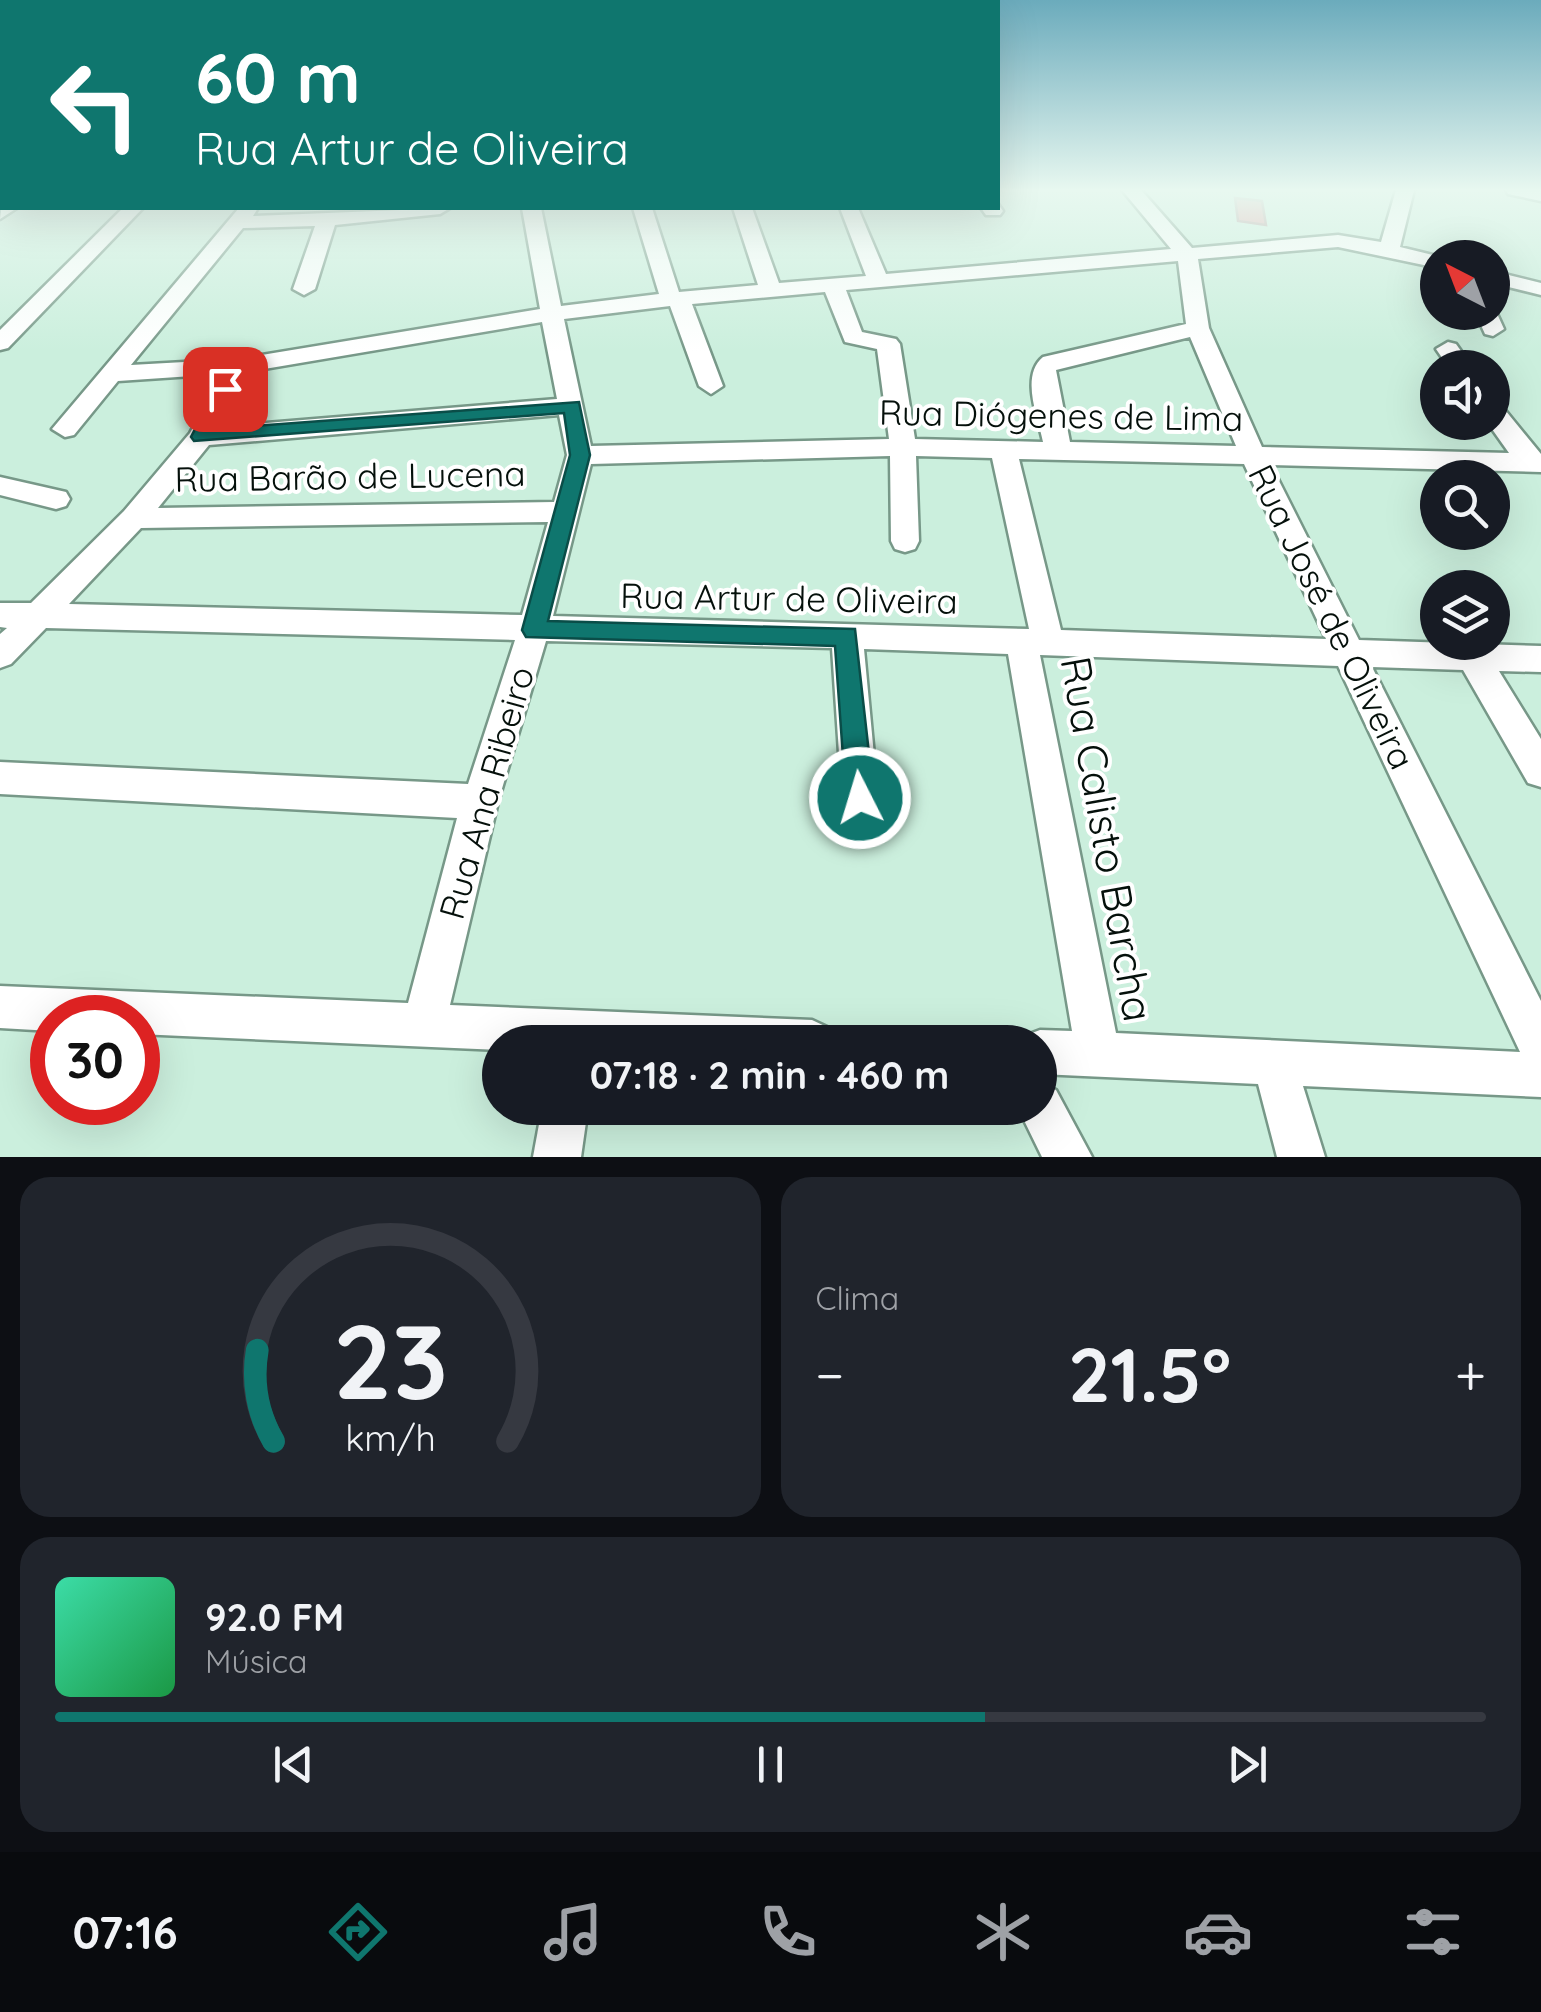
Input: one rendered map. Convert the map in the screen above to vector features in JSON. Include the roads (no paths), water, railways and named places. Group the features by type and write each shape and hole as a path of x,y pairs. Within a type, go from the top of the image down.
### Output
{"street":[{"path":"0,344 99,244"},
{"path":"64,430 219,244"},
{"path":"304,289 319,244"},
{"name":"Rua Ana Ribeiro","path":"423,1027 480,802 534,630 580,455 538,244"},
{"path":"655,244 711,386"},
{"path":"754,244 771,292"},
{"path":"864,244 880,283"},
{"path":"1178,244 1188,255"},
{"path":"110,374 238,366 553,314 675,299 1306,244"},
{"path":"1355,244 1420,258"},
{"path":"1389,250 1391,244"},
{"name":"Rua José de Oliveira","path":"1188,255 1198,328 1252,454 1541,1047"},
{"path":"1510,282 1541,290"},
{"path":"834,288 853,337 888,344 903,446 905,541"},
{"path":"1058,449 1043,380 1044,368 1051,362 1198,328"},
{"path":"0,654 134,518 201,437 238,366"},
{"path":"201,437 572,406"},
{"path":"1510,433 1535,463"},
{"name":"Rua Diógenes de Lima","path":"580,455 903,446 1535,463"},
{"name":"Rua Calisto Barcha","path":"1003,448 1098,1054"},
{"path":"0,486 56,498"},
{"name":"Rua Barão de Lucena","path":"134,518 567,512"},
{"name":"Rua Artur de Oliveira","path":"0,615 1420,655"},
{"path":"847,636 860,798"},
{"name":"Rua Artur de Oliveira","path":"1510,658 1541,659"},
{"path":"1474,660 1541,771"},
{"path":"0,778 480,802"},
{"path":"0,1006 482,1031"},
{"path":"1057,1053 1541,1075"},
{"path":"1274,1063 1301,1157"},
{"path":"557,1157 562,1125"},
{"path":"1050,1125 1068,1157"}]}
